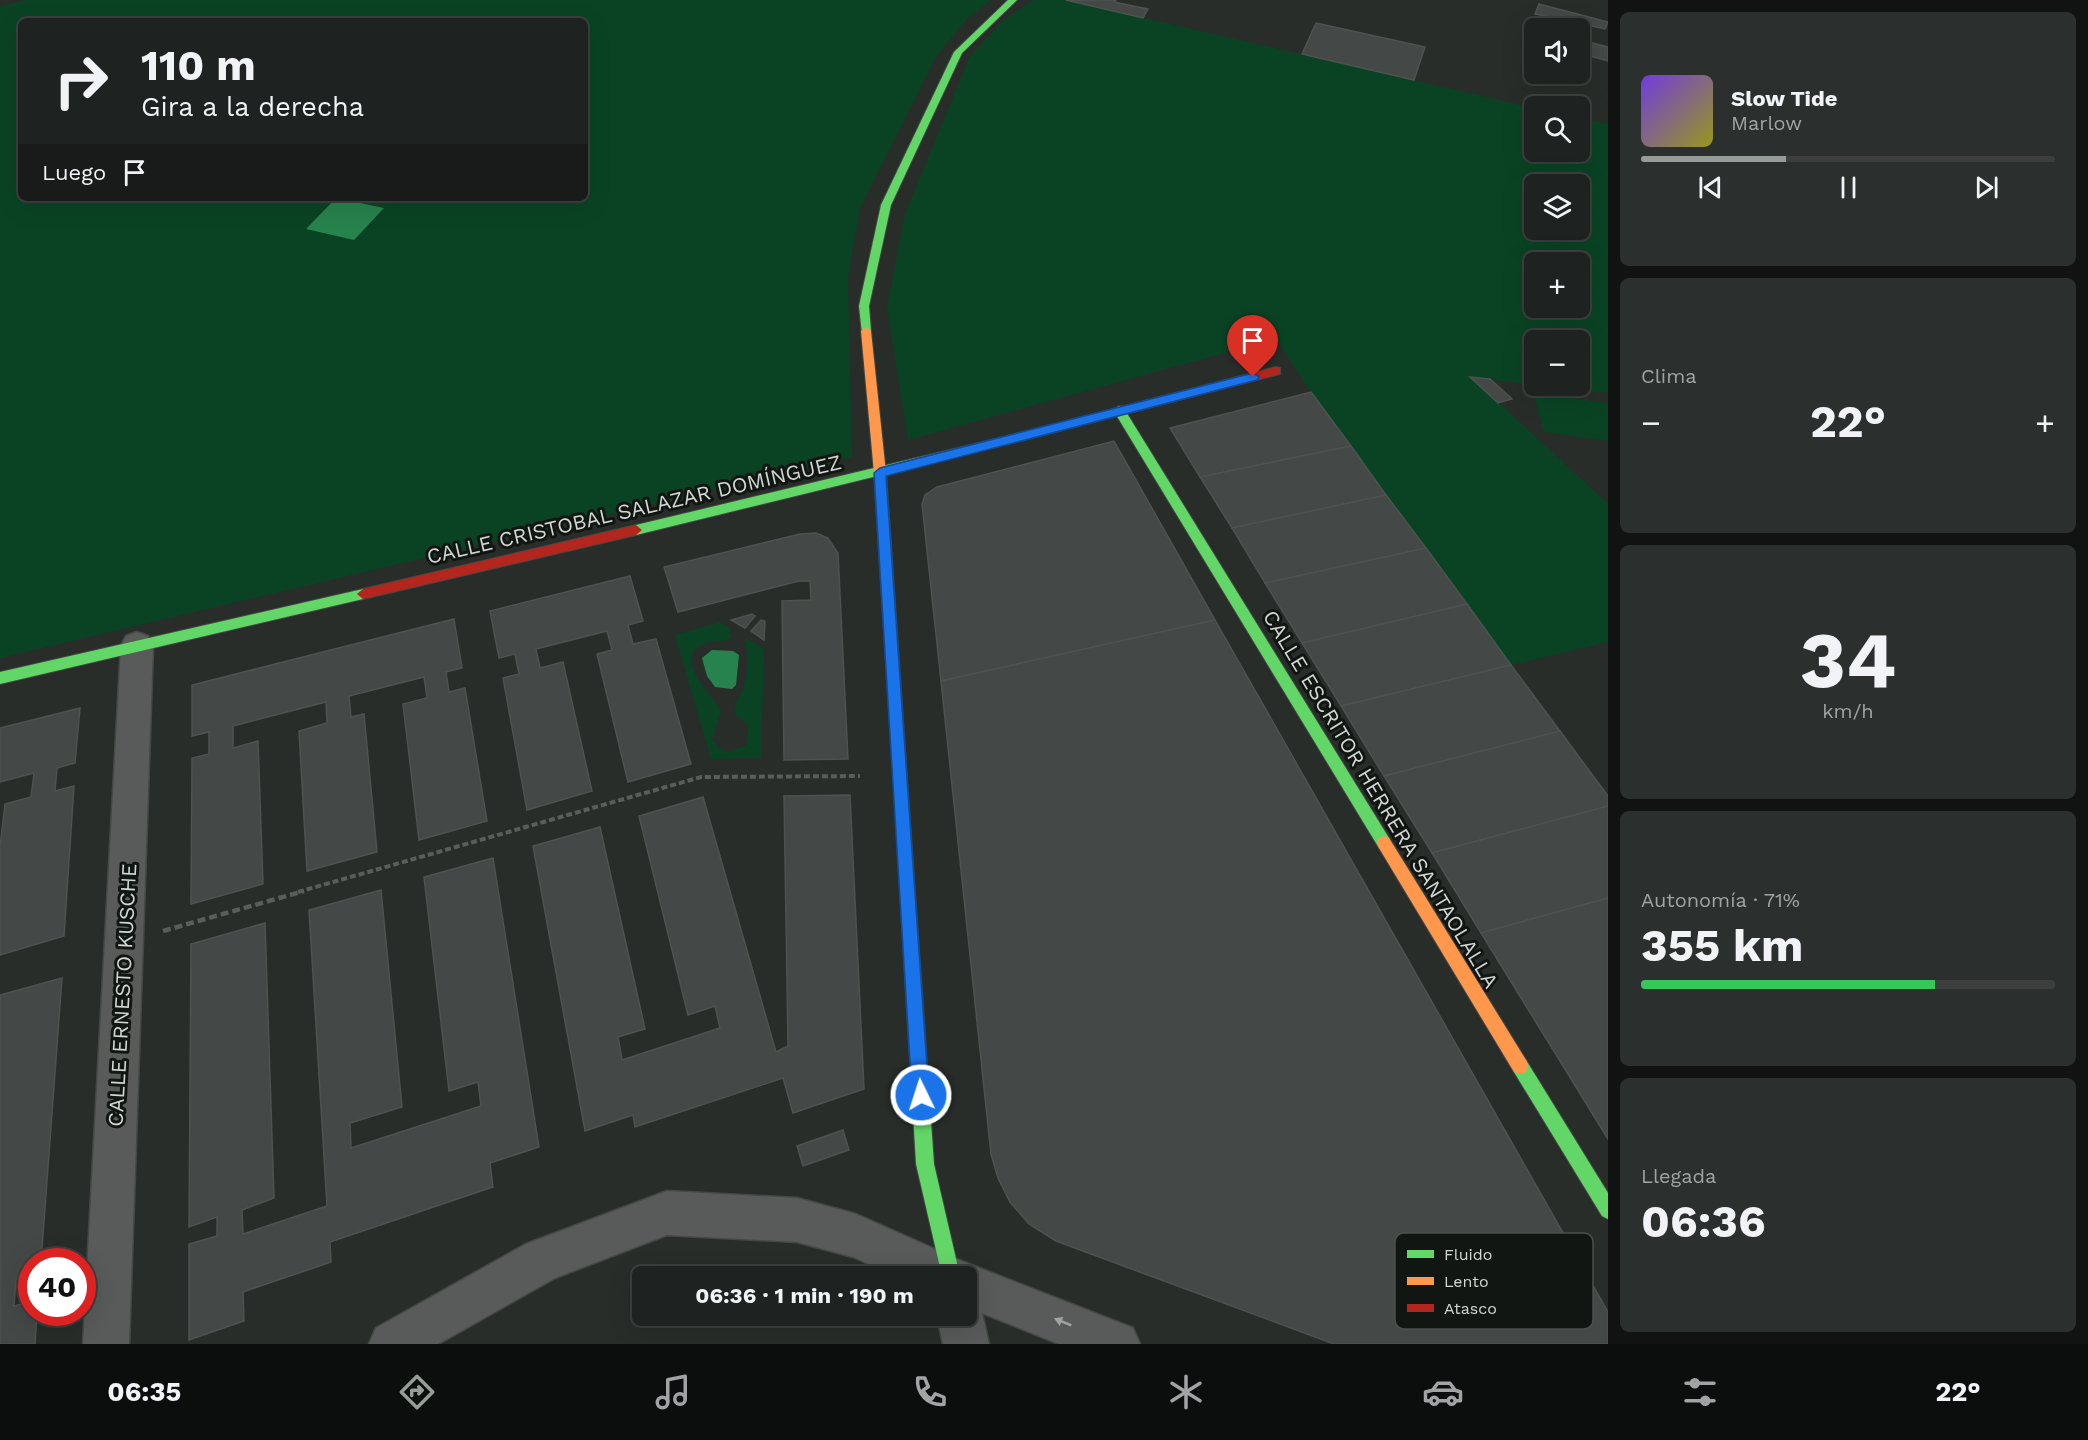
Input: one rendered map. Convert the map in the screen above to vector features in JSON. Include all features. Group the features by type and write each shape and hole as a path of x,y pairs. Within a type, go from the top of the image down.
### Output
{"street":[{"path":"947,1266 925,1164 880,473 864,306 886,205 958,51 1013,0"},
{"name":"CALLE CRISTOBAL SALAZAR DOMÍNGUEZ","path":"0,678 880,473 1276,371"},
{"name":"CALLE ESCRITOR HERRERA SANTAOLALLA","path":"1119,410 1608,1210"},
{"name":"CALLE ERNESTO KUSCHE","path":"106,1344 137,646"},
{"path":"392,1344 542,1260 667,1213 797,1220 856,1236 926,1266"},
{"path":"977,1288 1118,1344"},
{"path":"962,1326 966,1344"}],"path":[{"path":"191,924 701,777 849,777"}],"shaded area":[{"path":"27,0 991,0 968,18 937,55 860,208 848,277 852,457 0,658 0,6"},
{"path":"1034,0 1066,0 1524,106 1524,162 1590,162 1590,120 1608,124 1608,393 1590,391 1590,330 1524,330 1524,384 1471,377 1608,504 1608,642 1511,665 1311,392 1276,339 908,440 887,307 905,214 970,56 1004,20"},
{"path":"333,201 350,201 384,208 354,240 306,229"},
{"path":"1534,396 1556,396 1608,403 1608,441 1544,432"},
{"path":"720,622 729,628 731,638 704,644 695,650 691,658 696,676 721,710 712,740 719,748 728,752 747,745 748,725 735,714 736,702 744,687 746,675 745,638 764,649 761,758 711,759 675,635"},
{"path":"712,650 733,651 739,655 736,685 732,689 715,687 707,676 702,658"}],"building":[{"path":"1066,0 1116,0 1114,2 1148,9 1143,18"},
{"path":"1539,4 1608,22 1605,29 1590,26 1590,18 1554,18 1535,14"},
{"path":"1316,23 1425,47 1414,80 1302,54"},
{"path":"1590,42 1608,47 1608,61 1590,56"},
{"path":"1470,377 1490,379 1512,399 1498,403"},
{"path":"1311,392 1351,446 1200,477 1170,428"},
{"path":"1114,441 1215,620 941,681 922,504 925,495 937,487"},
{"path":"1351,446 1386,495 1232,528 1200,477"},
{"path":"1386,495 1426,548 1265,583 1232,528"},
{"path":"816,533 828,538 838,553 848,759 784,760 782,601 811,600 810,581 799,581 678,612 664,567 800,534"},
{"path":"1426,548 1467,604 1302,643 1265,583"},
{"path":"630,576 643,621 628,625 633,644 656,639 691,764 628,782 597,654 612,650 607,631 536,649 540,668 563,662 592,791 527,810 503,678 519,674 515,654 499,658 490,611"},
{"path":"1467,604 1511,665 1341,706 1302,643"},
{"path":"752,614 755,616 745,628 731,620"},
{"path":"454,619 462,668 446,672 449,692 465,688 487,821 419,840 403,704 427,698 424,677 349,696 351,717 364,714 377,852 307,871 299,731 327,723 326,702 233,726 233,748 258,741 263,884 191,904 192,758 209,754 209,732 192,736 192,685"},
{"path":"761,620 765,621 764,640 751,631"},
{"path":"1215,620 1563,1233 1395,1233 1395,1329 1593,1329 1593,1286 1608,1312 1608,1344 1334,1344 1056,1241 1029,1224 1010,1202 998,1178 991,1154 941,681"},
{"path":"1511,665 1560,731 1384,776 1341,706"},
{"path":"80,708 75,763 57,768 55,791 74,786 64,936 0,955 0,847 5,804 31,797 34,773 0,782 0,728"},
{"path":"1560,731 1608,796 1608,806 1432,853 1384,776"},
{"path":"850,795 864,1089 793,1113 783,1078 635,1127 633,1115 585,1131 533,846 600,827 645,1029 618,1037 622,1060 720,1028 715,1006 688,1015 639,816 703,797 776,1052 788,1046 784,796"},
{"path":"1608,806 1608,898 1481,933 1432,853"},
{"path":"493,858 539,1147 490,1163 493,1187 330,1242 331,1262 243,1292 244,1321 189,1340 189,1244 217,1236 217,1217 189,1227 191,944 265,923 274,1198 242,1210 243,1234 327,1206 309,910 381,890 402,1107 350,1123 351,1148 481,1106 478,1082 449,1091 424,877"},
{"path":"1608,898 1608,1139 1481,933"},
{"path":"62,978 42,1248 18,1248 18,1278 16,1279 14,1306 18,1305 18,1326 36,1326 35,1344 0,1344 0,995"},
{"path":"843,1130 849,1150 803,1166 797,1146"}],"traffic: fast":[{"path":"866,331 864,306 886,205 958,52 1013,0"},
{"path":"1119,410 1384,843"},
{"path":"636,530 1012,439"},
{"path":"0,678 363,594"},
{"path":"902,807 925,1164 949,1266"},
{"path":"1520,1066 1608,1210"}],"traffic: slow":[{"path":"866,331 880,473 902,807"},
{"path":"1384,843 1520,1066"}],"traffic: jam":[{"path":"1012,439 1276,371"},
{"path":"363,594 636,530"}],"route":[{"path":"921,1095 880,473 1253,377"}]}
